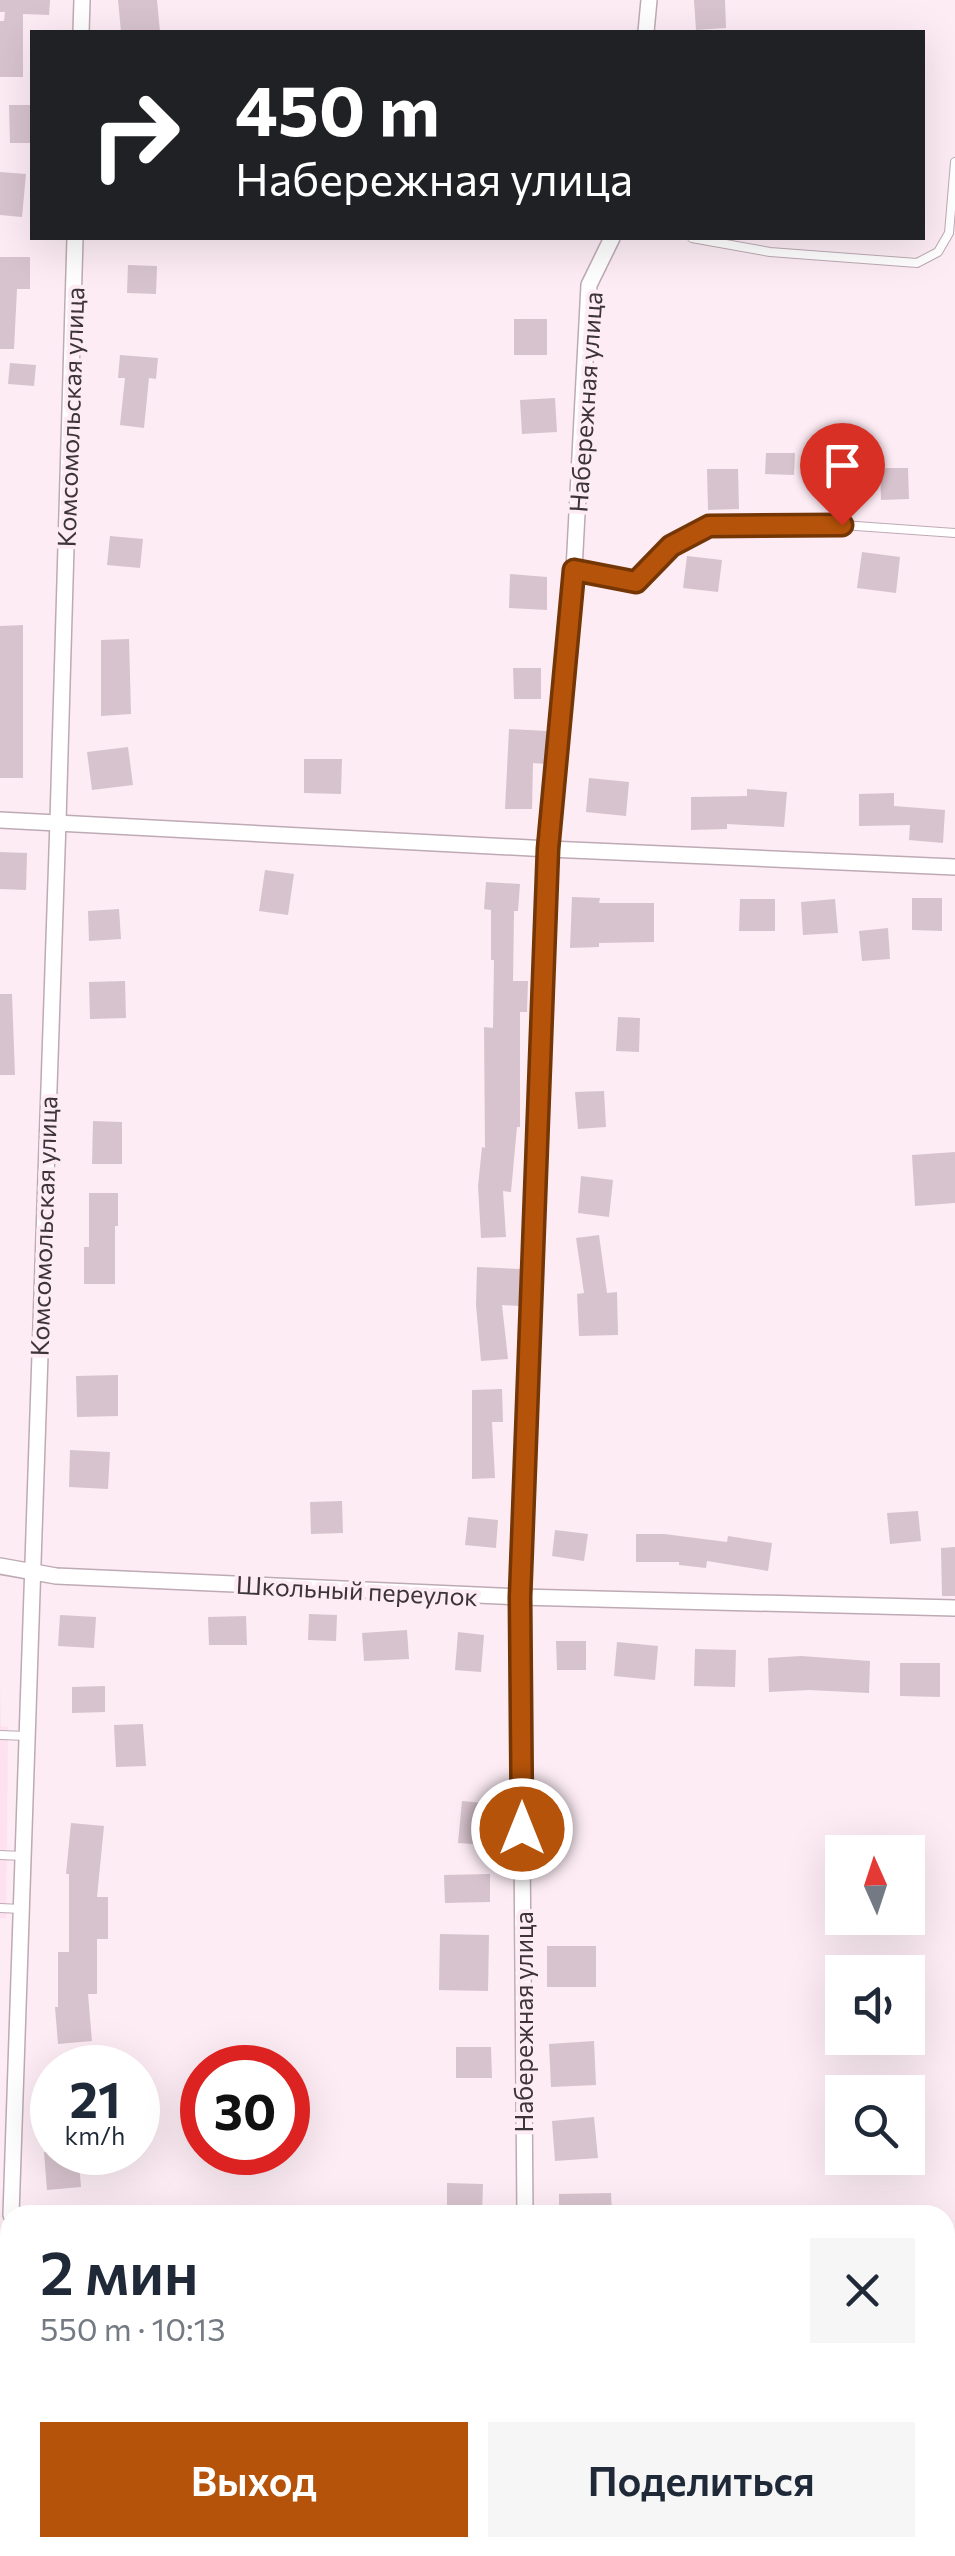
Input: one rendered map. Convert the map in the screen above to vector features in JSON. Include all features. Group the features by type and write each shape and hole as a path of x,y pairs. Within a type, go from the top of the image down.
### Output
{"street":[{"path":"81,30 82,0"},
{"path":"646,30 648,0"},
{"name":"Комсомольская улица","path":"10,2205 75,240"},
{"name":"Набережная улица","path":"525,2205 520,1597 548,849 574,570 589,285 611,240"},
{"path":"0,820 955,867"},
{"name":"Школьный переулок","path":"0,1566 56,1576 520,1597 955,1608"}],"lane":[{"path":"703,240 770,252 917,263 938,252 949,232 955,162"},
{"path":"574,570 636,582 671,546 709,526 842,525 955,533"},
{"path":"0,1735 27,1736"},
{"path":"0,1855 24,1856"},
{"path":"0,1908 22,1909"}],"shaded area":[{"path":"0,1677 1,1726 8,1727 6,1919 0,1918"}],"building":[{"path":"0,0 50,0 49,15 23,14 23,77 0,77 0,21 4,21 5,12 0,12"},
{"path":"118,0 157,0 160,30 121,30"},
{"path":"694,0 725,0 726,28 696,30"},
{"path":"9,105 30,105 30,143 10,143"},
{"path":"0,172 26,174 22,217 0,215"},
{"path":"0,257 30,257 30,289 17,289 14,349 0,349"},
{"path":"128,265 157,266 156,294 127,293"},
{"path":"514,319 547,319 547,355 514,355"},
{"path":"120,355 158,358 156,379 149,378 144,428 120,425 125,378 118,378"},
{"path":"10,363 36,365 34,386 8,384"},
{"path":"555,398 557,432 522,434 520,400"},
{"path":"766,453 795,453 794,475 765,474"},
{"path":"880,468 908,468 909,499 881,500"},
{"path":"707,469 738,469 739,509 708,510"},
{"path":"110,536 143,539 140,568 107,565"},
{"path":"862,552 900,557 896,593 857,588"},
{"path":"687,556 722,560 718,592 683,588"},
{"path":"510,574 547,577 547,610 509,608"},
{"path":"23,625 23,778 0,778 0,626"},
{"path":"129,639 131,714 101,716 101,640"},
{"path":"513,668 541,668 541,699 514,699"},
{"path":"509,729 547,731 545,764 533,763 532,809 505,809"},
{"path":"128,747 133,785 92,790 87,752"},
{"path":"304,759 342,759 341,794 304,793"},
{"path":"589,778 629,782 626,816 586,812"},
{"path":"747,789 787,792 784,827 727,824 727,829 691,830 691,797 747,796"},
{"path":"894,793 894,806 945,810 943,843 909,840 910,825 859,826 859,794"},
{"path":"0,852 27,853 26,890 0,889"},
{"path":"265,870 294,874 288,915 259,911"},
{"path":"486,882 520,884 518,911 514,911 513,981 528,981 527,1012 520,1012 520,1127 511,1192 503,1191 506,1237 481,1238 478,1186 482,1147 485,1148 484,1027 493,1028 494,960 491,910 484,909"},
{"path":"572,897 600,898 599,903 654,903 654,942 570,948"},
{"path":"912,898 942,898 942,931 912,930"},
{"path":"740,899 775,899 775,931 739,931"},
{"path":"835,899 838,933 803,935 801,902"},
{"path":"119,909 121,939 89,941 88,911"},
{"path":"888,928 890,959 862,961 859,931"},
{"path":"125,981 126,1018 90,1019 89,982"},
{"path":"0,994 12,994 15,1075 0,1075"},
{"path":"618,1017 640,1018 639,1052 616,1051"},
{"path":"604,1091 606,1127 578,1129 575,1092"},
{"path":"93,1121 122,1122 122,1164 92,1164"},
{"path":"955,1152 955,1203 915,1206 912,1155"},
{"path":"581,1176 613,1180 609,1217 578,1213"},
{"path":"89,1193 118,1193 115,1284 84,1284"},
{"path":"599,1235 607,1293 617,1292 618,1335 579,1336 577,1294 584,1293 576,1238"},
{"path":"477,1267 521,1269 519,1306 502,1305 508,1359 481,1361"},
{"path":"118,1375 118,1416 77,1417 76,1376"},
{"path":"502,1389 503,1422 492,1422 495,1478 472,1479 472,1390"},
{"path":"70,1450 110,1452 108,1489 69,1487"},
{"path":"342,1501 343,1533 311,1534 310,1502"},
{"path":"918,1511 921,1541 890,1544 887,1513"},
{"path":"468,1517 498,1520 496,1548 465,1545"},
{"path":"555,1530 588,1534 584,1561 552,1556"},
{"path":"636,1534 727,1542 728,1536 772,1543 768,1571 707,1561 706,1568 679,1562 636,1562"},
{"path":"955,1547 955,1596 942,1596 941,1548"},
{"path":"309,1614 337,1615 336,1641 308,1640"},
{"path":"60,1615 96,1617 94,1648 58,1646"},
{"path":"246,1616 247,1645 209,1645 208,1617"},
{"path":"407,1630 409,1659 364,1661 362,1633"},
{"path":"458,1632 484,1635 481,1672 455,1670"},
{"path":"556,1641 586,1641 586,1670 557,1670"},
{"path":"617,1642 658,1646 655,1680 614,1676"},
{"path":"695,1649 736,1650 735,1687 694,1686"},
{"path":"768,1658 870,1661 869,1693 769,1692"},
{"path":"900,1663 940,1663 940,1697 900,1696"},
{"path":"105,1686 105,1712 72,1713 72,1687"},
{"path":"143,1724 146,1766 116,1767 114,1725"},
{"path":"462,1801 502,1805 497,1846 458,1843"},
{"path":"71,1823 104,1826 97,1897 108,1897 108,1939 97,1939 97,1994 88,1994 92,2041 58,2044 58,1952 69,1952 66,1874"},
{"path":"490,1874 490,1902 445,1903 444,1875"},
{"path":"440,1934 489,1935 488,1991 439,1990"},
{"path":"547,1946 596,1946 596,1987 547,1987"},
{"path":"594,2041 596,2085 551,2087 549,2044"},
{"path":"456,2047 491,2047 492,2078 456,2078"},
{"path":"594,2117 598,2158 555,2161 552,2121"},
{"path":"46,2175 80,2175 81,2187 47,2190"},
{"path":"447,2183 483,2184 482,2205 447,2205"},
{"path":"611,2193 612,2205 559,2205 559,2194"}],"route":[{"path":"522,1829 520,1597 548,849 574,570 636,582 671,546 709,526 842,525"}]}
